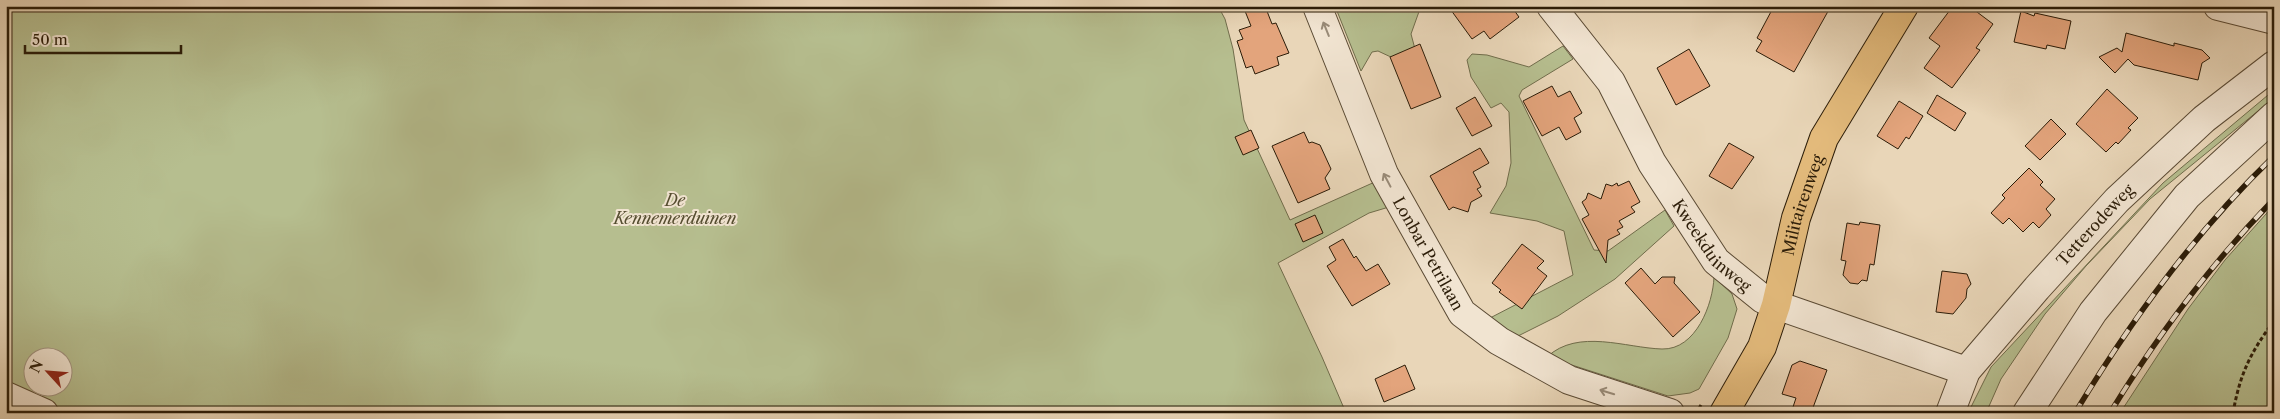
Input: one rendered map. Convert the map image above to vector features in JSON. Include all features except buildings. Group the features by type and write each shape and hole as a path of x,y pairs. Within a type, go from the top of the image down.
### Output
{"main road":[{"name":"Militairenweg","path":"1724,413 1762,347 1770,302 1776,233 1799,159 1816,119 1884,6"},
{"name":"Militairenweg","path":"1706,413 1770,302 1796,218 1824,138 1904,6"}],"street":[{"name":"Lonbar Petrilaan","path":"1318,6 1384,174 1462,313 1498,341 1569,380 1670,413"},
{"name":"Kweekduinweg","path":"1551,6 1611,82 1652,163 1716,261 1770,302 1966,371"},
{"path":"2218,6 2274,20"},
{"name":"Tetterodeweg","path":"1950,413 1966,371 2037,288 2117,200 2204,119 2274,65"},
{"path":"2027,413 2093,312 2187,196 2274,116"},
{"path":"6,396 44,413"}],"path":[{"path":"2233,413 2238,384 2254,348 2274,321"}],"green space":[{"name":"De Kennemerduinen","path":"6,6 1218,6 1225,19 1233,49 1244,120 1290,220 1377,181 1389,207 1369,213 1278,263 1346,413 6,413"},
{"path":"1335,6 1421,6 1411,34 1415,49 1393,58 1378,51 1372,52 1361,71"},
{"path":"1563,46 1573,59 1522,90 1519,96 1594,250 1608,251 1665,210 1674,226 1615,279 1558,316 1512,339 1490,318 1573,275 1564,231 1537,221 1490,213 1506,186 1511,163 1509,112 1501,103 1491,108 1471,77 1467,60 1472,54 1487,55 1529,67"},
{"path":"2274,90 2274,98 2150,199 2086,266 2045,314 2001,379 1986,413 1968,413 1991,367 2163,183"},
{"path":"2274,205 2274,413 2120,413 2188,309 2225,260"},
{"path":"1714,277 1732,294 1737,309 1728,338 1699,389 1690,393 1668,396 1547,357 1559,348 1573,343 1588,341 1662,349 1674,347 1684,342 1700,324 1710,300"}],"railway":[{"path":"2075,413 2096,378 2166,278 2218,215 2274,156"},
{"path":"2110,413 2147,356 2186,302 2228,249 2274,199"}]}
